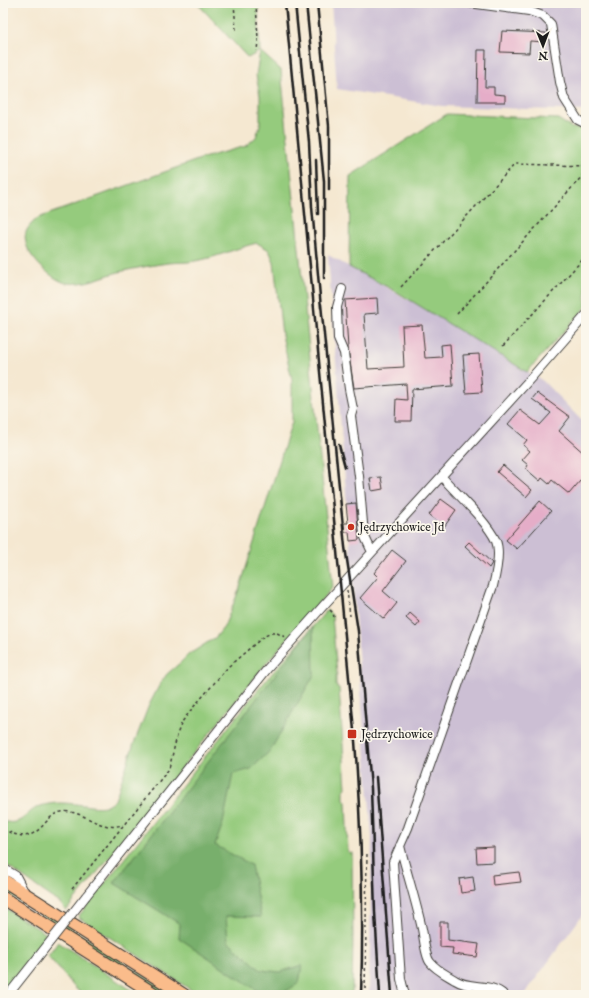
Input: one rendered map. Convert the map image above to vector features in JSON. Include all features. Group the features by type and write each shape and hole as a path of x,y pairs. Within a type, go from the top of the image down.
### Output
{"highway":[{"path":"3,880 184,995"},
{"path":"3,898 156,995"}],"street":[{"path":"469,3 529,11 543,16 552,24 560,82 564,98 578,120 586,124"},
{"path":"342,289 337,307 338,338 344,353 353,409 350,416 359,476 364,535 372,552"},
{"path":"8,995 268,668 372,552 442,477 586,315"},
{"path":"405,995 401,979 393,862 408,828 491,594 498,564 496,542 482,522 442,477"},
{"path":"400,846 429,961 436,968 457,982 466,985 499,990 504,995"},
{"path":"3,868 16,876 25,894"}],"path":[{"path":"234,3 236,30"},
{"path":"256,3 258,40 257,51"},
{"path":"401,287 515,164 586,166"},
{"path":"457,314 586,172"},
{"path":"503,346 586,256"},
{"path":"347,584 350,616"},
{"path":"72,889 169,769 182,722 229,666 263,637 271,633 282,635 291,642"},
{"path":"3,829 18,836 31,836 37,833 51,816 58,812 68,811 109,826 123,825"},
{"path":"365,995 366,852"}],"shaded area":[{"path":"331,3 586,3 586,111 442,106 337,89"},
{"path":"328,255 436,315 543,381 586,425 586,910 524,995 369,995 372,837"}],"green space":[{"path":"197,3 258,3 260,51 248,58"},
{"path":"260,51 281,70 333,587 269,660 66,911 60,903 3,863 3,821 19,821 38,807 49,804 66,803 102,806 108,805 115,800 133,746 149,705 160,684 167,674 188,655 216,637 224,627 239,590 292,422 292,380 282,335 274,262 269,250 257,243 203,260 168,263 145,267 116,273 87,282 73,284 66,283 55,278 34,259 26,244 25,235 28,228 38,218 203,158 246,146 256,137 260,125 260,96 256,75"},
{"path":"447,114 558,119 572,128 586,129 586,307 527,372 397,292 349,267 350,176"},
{"path":"327,610 332,615 337,674 336,686 339,688 346,788 344,790 344,799 346,802 348,852 352,853 352,995 199,995 78,917 257,691"},
{"path":"313,626 314,675 270,751 251,769 233,774 223,823 215,845 251,865 261,917 226,916 228,941 261,970 280,972 302,965 299,983 280,995 264,995 179,938 180,924 114,883"},
{"path":"3,885 174,995 165,995 3,891"},
{"path":"3,907 48,935 3,992"},
{"path":"58,942 139,995 85,995 76,989 48,956"}],"building":[{"path":"502,31 546,33 546,42 530,41 529,53 500,52"},
{"path":"478,50 486,50 485,87 494,87 494,94 505,95 505,102 477,102"},
{"path":"377,298 378,313 364,314 368,369 404,367 402,326 422,325 425,358 442,357 441,345 450,344 453,386 412,389 411,421 395,421 396,399 407,400 406,384 354,388 348,348 345,300"},
{"path":"479,354 482,392 466,393 463,355"},
{"path":"537,393 570,417 559,431 586,455 586,474 569,494 552,480 549,484 542,478 540,481 526,469 528,465 522,460 530,451 523,445 527,440 508,424 520,410 540,425 551,413 532,399"},
{"path":"503,465 532,490 526,497 497,472"},
{"path":"381,477 383,489 372,491 370,478"},
{"path":"441,499 456,510 444,527 429,515"},
{"path":"540,501 551,511 517,549 506,540"},
{"path":"356,503 359,540 350,541 349,532 345,532 344,523 348,523 346,504"},
{"path":"469,542 492,563 489,568 465,546"},
{"path":"392,550 406,561 383,591 397,603 384,619 360,598 378,577 374,573"},
{"path":"410,613 420,622 416,627 406,618"},
{"path":"494,847 494,862 477,863 476,848"},
{"path":"519,872 521,882 493,885 492,875"},
{"path":"473,877 475,891 461,893 459,879"},
{"path":"440,922 448,922 448,940 479,944 477,957 452,954 453,948 440,947"}],"railway":[{"path":"285,3 355,741 361,868 361,995"},
{"path":"295,3 309,142 312,207 321,308"},
{"path":"306,3 324,181 324,278"},
{"path":"317,3 329,126 329,190"},
{"path":"316,160 318,214"},
{"path":"321,304 345,547 358,631 371,788 375,912 380,995"},
{"path":"339,445 345,467"},
{"path":"376,777 392,995"}],"place":[{"name":"Jędrzychowice Jd","path":"351,527"},
{"name":"Jędrzychowice","path":"352,734"}]}
